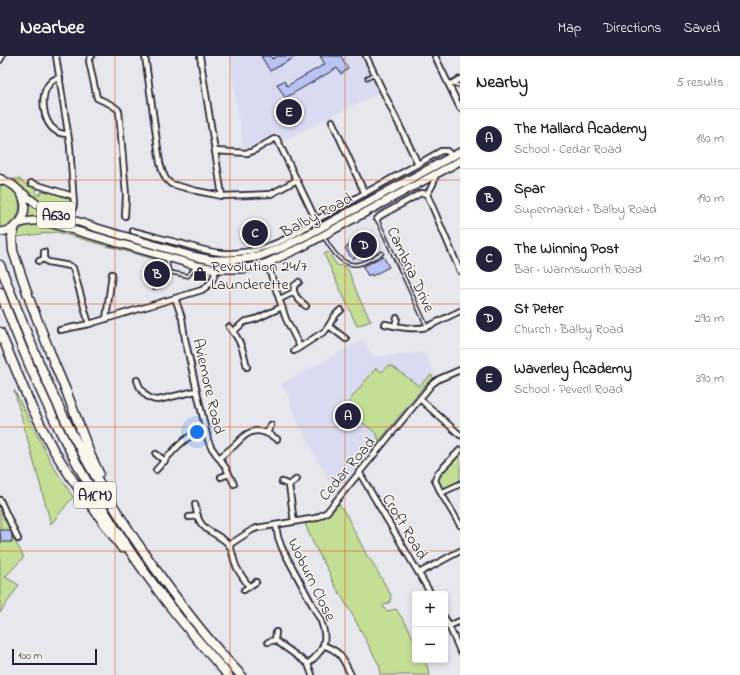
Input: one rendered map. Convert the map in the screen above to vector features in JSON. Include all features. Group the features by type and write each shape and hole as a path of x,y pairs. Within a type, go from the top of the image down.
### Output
{"highway":[{"path":"16,225 12,237 13,251 33,309 90,454 116,505 155,569"},
{"name":"A1(M)","path":"0,265 24,327 58,404 97,479 118,514 155,569 189,614 241,675"},
{"name":"A1(M)","path":"0,292 48,406 89,485 149,579 191,632 228,675"},
{"path":"0,332 32,408 53,449 72,479 115,539 149,579"}],"main road":[{"name":"Balby Road","path":"1,180 12,184 42,208 55,214 192,256 212,260 227,260 257,257 283,247 460,152"},
{"name":"Balby Road","path":"0,232 8,231 16,225 28,221 42,221 196,266 216,269 242,269 267,263 300,248 460,161"},
{"path":"16,225 23,216 24,201 20,191"}],"street":[{"path":"0,60 2,56"},
{"path":"56,56 70,146 74,205 70,219"},
{"path":"92,56 89,61 97,98 115,107 119,111 126,195 125,216"},
{"path":"146,56 160,163 166,179 171,184 178,187 222,196 271,194 297,180"},
{"path":"200,56 222,196"},
{"path":"366,56 418,164"},
{"path":"435,56 450,84 460,108"},
{"path":"60,78 54,79 50,82 43,100 48,123 52,128 61,134 68,134"},
{"path":"450,84 460,79"},
{"path":"332,122 365,194"},
{"path":"215,151 248,153 274,139 277,139 316,220"},
{"path":"133,231 203,250 221,253 246,252 270,246 306,228 316,220 441,151 447,151 452,156"},
{"path":"427,194 435,180 435,175"},
{"path":"31,184 73,196"},
{"path":"38,192 40,186"},
{"path":"377,219 421,193 427,194"},
{"path":"427,194 460,271"},
{"path":"44,252 42,260 73,268 89,324"},
{"path":"267,263 286,319 300,347"},
{"path":"60,330 89,324 202,290 208,287 212,282 216,269"},
{"path":"106,319 112,274"},
{"path":"299,282 294,286 294,292 299,300 306,306"},
{"path":"280,299 294,292"},
{"name":"Aviemore Road","path":"175,298 182,318 185,339 205,429 211,447 226,468 234,484"},
{"path":"233,332 244,322 256,319 282,306"},
{"path":"294,351 321,334 329,326 334,316 341,310"},
{"path":"385,324 416,329 427,327 460,311"},
{"path":"395,326 397,318"},
{"path":"329,326 346,339"},
{"path":"229,327 242,346 247,367"},
{"name":"Cedar Road","path":"229,545 257,528 316,518 326,512 432,384 439,379 460,370"},
{"path":"137,380 142,391 154,400 196,391"},
{"path":"420,399 460,435"},
{"path":"267,434 271,425"},
{"path":"156,470 182,442 196,432 205,429"},
{"path":"219,458 245,435 253,432 262,432 277,439"},
{"path":"460,450 436,477 436,483 440,493 460,524"},
{"path":"156,454 165,461"},
{"name":"Croft Road","path":"359,472 429,591"},
{"path":"221,477 229,474"},
{"path":"289,485 297,479"},
{"path":"282,482 289,485"},
{"path":"440,493 460,484"},
{"path":"289,485 294,522"},
{"path":"0,500 18,539"},
{"path":"195,504 198,519 203,526 224,539 232,549 236,565 249,587"},
{"path":"190,517 198,516"},
{"name":"Woburn Close","path":"276,525 284,553 324,628 324,645 317,656 308,664"},
{"path":"419,573 460,551"},
{"path":"244,590 256,582"},
{"path":"460,621 449,626 460,651"},
{"path":"275,640 276,632"},
{"path":"268,642 275,640"},
{"path":"275,640 308,664 312,675"},
{"name":"Woburn Close","path":"324,645 338,652 342,656 351,675"}],"lane":[{"path":"367,78 375,74"},
{"path":"450,84 460,86"},
{"name":"Cambria Drive","path":"377,219 427,327"},
{"path":"322,236 335,254 341,260 348,263 360,264 382,253"},
{"path":"167,258 169,272 188,276 196,266"}],"shaded area":[{"path":"230,56 362,56 379,93 283,140 279,133 276,132 249,147 243,148"},
{"path":"364,339 373,357 424,352 436,377 427,384 377,444 372,445 372,451 336,494 299,425 287,394 281,384"}],"green space":[{"path":"14,179 20,179 24,183 35,187 37,189 36,194 39,195 45,190 67,197 71,202 69,210 60,213 40,203 25,191"},
{"path":"0,184 9,187 16,194 19,206 17,217 8,226 2,228 0,224"},
{"path":"27,202 43,212 72,223 72,226 38,217 25,217"},
{"path":"38,223 158,258 161,261 57,232 16,237 25,227"},
{"path":"328,252 337,265 347,267 360,300 371,321 357,326 324,254"},
{"path":"387,366 392,366 419,386 431,375 434,378 424,386 379,441 377,434 347,411 351,405 348,402 376,368 382,372"},
{"path":"14,390 52,464 73,497 51,524"},
{"path":"460,453 460,482 448,487 440,486 437,481 440,474"},
{"path":"339,504 347,516 367,556 391,595 390,602 383,607 387,611 396,609 412,636 412,663 426,663 430,675 380,675 380,667 352,614 334,584 305,524 326,517"},
{"path":"0,508 24,557 5,577 19,585 0,613"}],"building":[{"path":"261,56 271,56 272,59 278,56 297,56 270,71"},
{"path":"320,56 341,56 348,69 341,74 337,68 285,98 277,84 284,81 287,86 325,64"},
{"path":"254,226 256,230 262,228 263,231 266,230 268,235 247,243 247,241 243,242 241,236 244,235 242,229"},
{"path":"372,233 379,247 372,251 370,248 352,259 345,248 363,236 364,238"},
{"path":"383,256 389,267 372,276 371,274 368,276 363,267"},
{"path":"153,265 165,268 160,282 162,287 153,290 149,280"},
{"path":"0,530 10,530 12,534 12,542 1,542"}],"place":[{"name":"Waverley Academy","path":"289,112"},
{"name":"The Winning Post","path":"255,233"},
{"name":"St Peter","path":"364,245"},
{"name":"Spar","path":"157,274"},
{"name":"Revolution 24/7 Launderette","path":"200,274"},
{"name":"The Mallard Academy","path":"348,416"}]}
